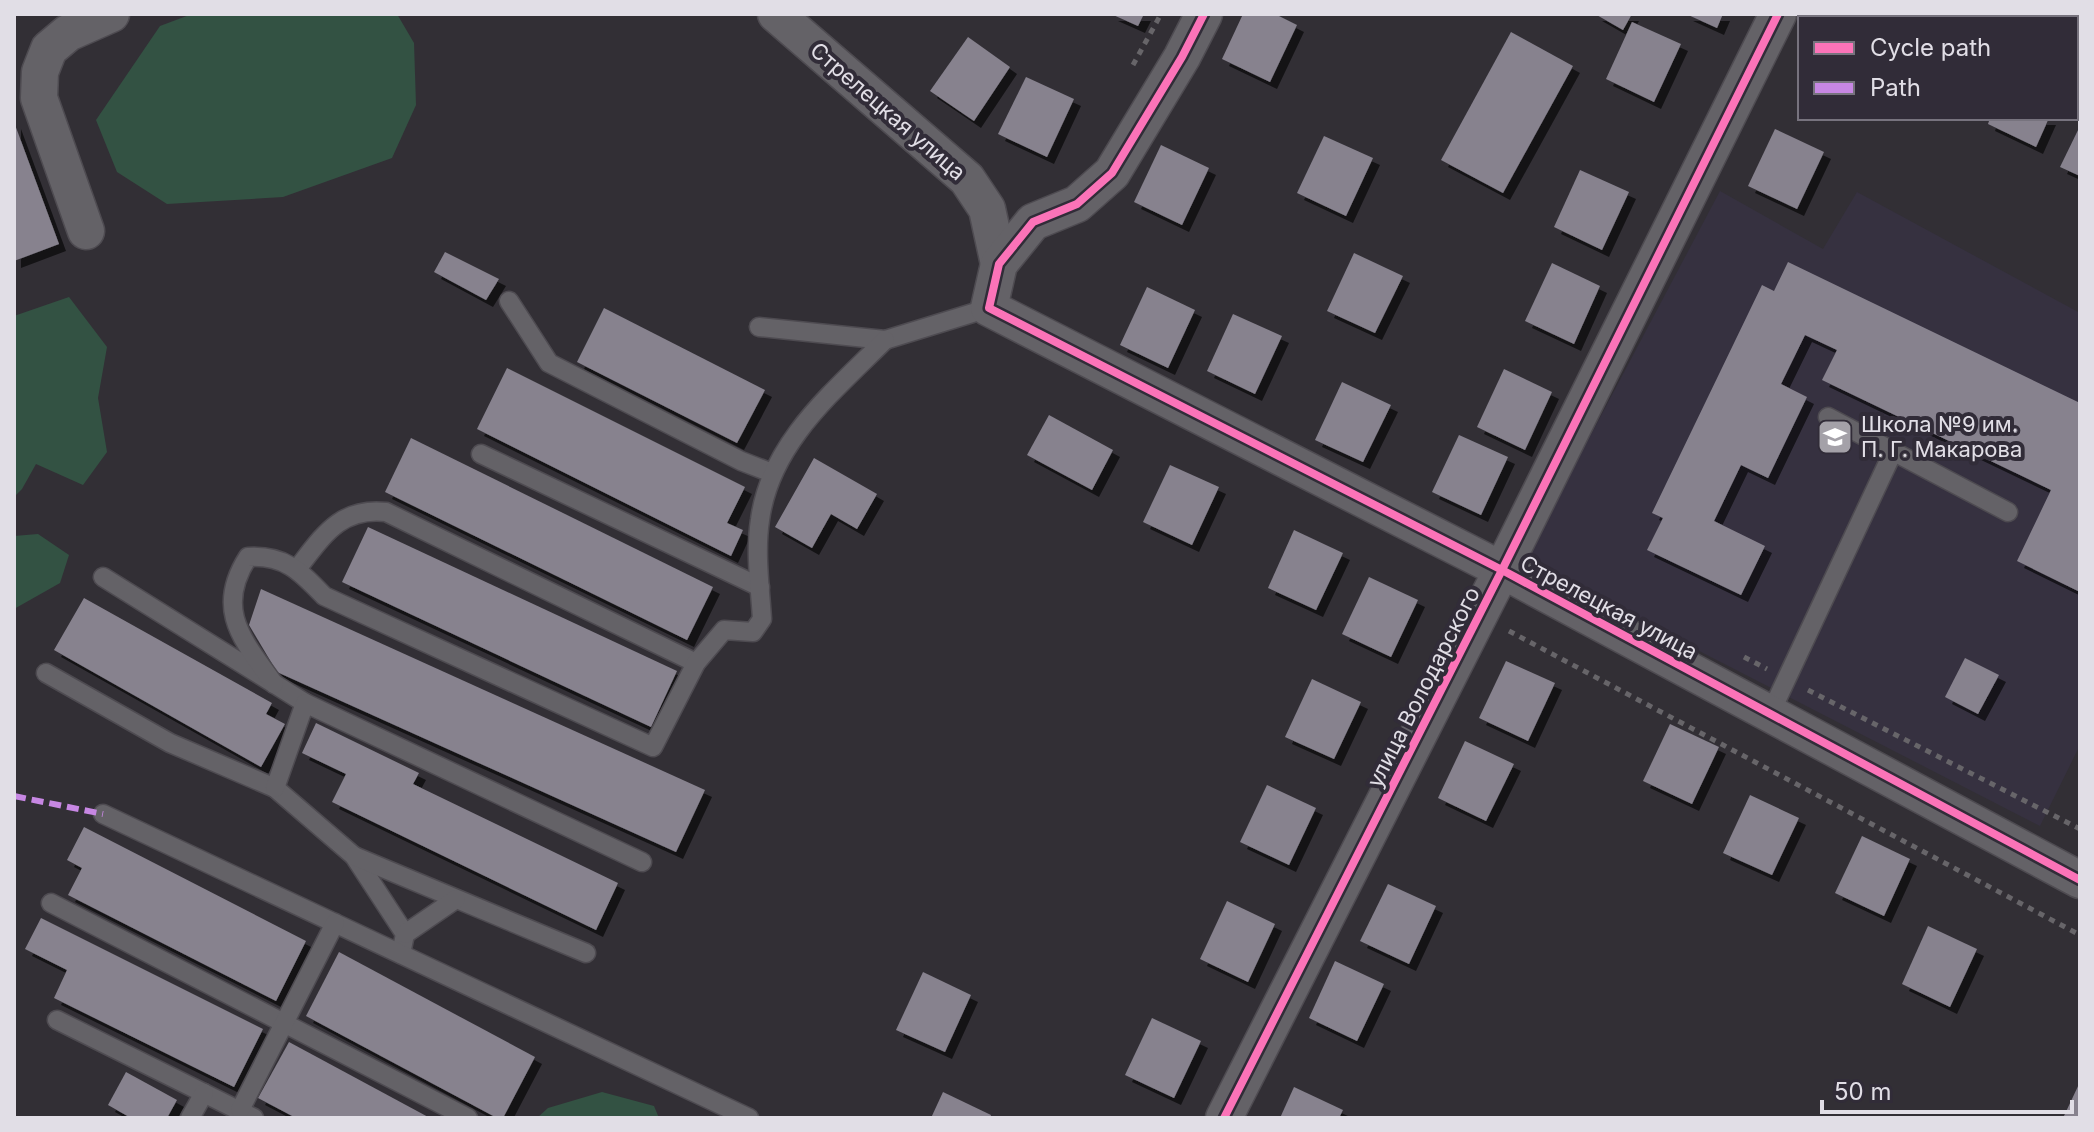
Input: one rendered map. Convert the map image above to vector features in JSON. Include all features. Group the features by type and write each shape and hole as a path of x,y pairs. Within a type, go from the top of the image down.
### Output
{"street":[{"path":"86,231 39,98 40,72 49,49 68,33 111,14"},
{"name":"Стрелецкая улица","path":"776,14 967,179 987,209 999,264"},
{"path":"989,308 999,264 1033,222 1077,204 1112,173 1204,14"},
{"name":"улица Володарского","path":"1224,1118 1517,578 1778,14"},
{"name":"Стрелецкая улица","path":"989,308 1517,578 2080,880"}],"lane":[{"path":"509,301 549,363 741,461 772,473"},
{"path":"759,327 885,340 989,308"},
{"path":"274,684 250,653 237,629 232,609 239,571 248,557 265,556 297,569 324,596 653,747 696,663 724,630 753,632 762,619 760,520 772,473 808,416 885,340"},
{"path":"1828,417 2008,512"},
{"path":"1771,712 1893,452"},
{"path":"481,454 760,587"},
{"path":"297,569 327,532 348,515 368,510 386,512 696,663"},
{"path":"103,577 305,703 642,862"},
{"path":"46,673 170,743 275,788 354,856 405,934"},
{"path":"275,788 305,703"},
{"path":"103,814 749,1118"},
{"path":"354,856 586,953"},
{"path":"401,954 405,934 456,899"},
{"path":"51,903 468,1118"},
{"path":"57,1020 247,1114 284,1023 335,923"},
{"path":"190,1118 204,1093"}],"path":[{"path":"1517,578 1506,629 2080,935"},
{"path":"1730,650 2080,829"}],"shaded area":[{"name":"Школа №9 им. П. Г. Макарова","path":"1720,191 1823,249 1857,192 2080,313 2080,745 2040,826 1524,561"}],"green space":[{"path":"192,14 397,14 414,43 416,105 392,158 283,197 167,204 117,172 96,120 160,26"},
{"path":"69,297 107,347 98,398 107,452 83,485 36,464 14,497 14,316"},
{"path":"38,534 69,555 60,583 14,609 14,536"},
{"path":"602,1092 654,1106 659,1118 537,1118 548,1108"}],"building":[{"path":"1111,14 1144,14 1138,26"},
{"path":"1243,14 1275,14 1297,25 1270,82 1222,59"},
{"path":"1595,14 1632,14 1623,30"},
{"path":"1686,14 1723,14 1717,28"},
{"path":"1901,14 1906,16 1876,16"},
{"path":"1632,22 1681,44 1654,102 1606,79"},
{"path":"1511,32 1573,66 1503,193 1441,160"},
{"path":"968,37 1010,67 974,121 930,91"},
{"path":"1026,77 1074,99 1047,157 998,134"},
{"path":"1989,120 2048,120 2036,147 1988,124"},
{"path":"14,122 59,244 14,261"},
{"path":"2080,126 2080,176 2060,167"},
{"path":"1775,129 1824,152 1797,209 1748,186"},
{"path":"1324,136 1373,158 1346,216 1297,193"},
{"path":"1161,145 1209,168 1182,225 1134,202"},
{"path":"1580,170 1629,192 1602,250 1554,227"},
{"path":"445,252 499,279 486,300 434,272"},
{"path":"1354,253 1403,276 1375,333 1327,311"},
{"path":"1788,262 2080,403 2080,592 2017,561 2051,490 1822,380 1837,350 1805,335 1781,384 1807,397 1768,478 1741,465 1714,521 1765,546 1741,595 1647,550 1663,518 1652,513 1762,285 1774,291"},
{"path":"1552,263 1600,286 1574,344 1525,321"},
{"path":"1147,287 1195,310 1168,368 1120,345"},
{"path":"604,308 765,390 737,443 577,362"},
{"path":"1233,314 1282,336 1255,394 1207,371"},
{"path":"507,368 745,487 727,523 743,530 731,556 477,429"},
{"path":"1504,369 1552,392 1525,450 1477,427"},
{"path":"1342,382 1391,405 1363,462 1315,440"},
{"path":"1049,415 1113,450 1092,490 1027,455"},
{"path":"1459,435 1508,457 1481,515 1432,492"},
{"path":"411,438 713,587 687,640 385,492"},
{"path":"814,458 877,494 857,529 831,514 812,548 775,527"},
{"path":"1170,465 1219,487 1192,545 1143,522"},
{"path":"368,527 677,671 651,727 342,582"},
{"path":"1294,530 1343,553 1316,610 1268,588"},
{"path":"1369,577 1418,600 1391,657 1342,634"},
{"path":"261,589 705,790 676,852 277,672 249,625"},
{"path":"84,598 272,703 266,714 285,724 261,767 54,650"},
{"path":"1965,658 1999,675 1978,714 1945,697"},
{"path":"1506,661 1555,683 1528,741 1479,718"},
{"path":"1312,679 1361,702 1334,759 1285,737"},
{"path":"316,723 419,773 413,784 618,883 596,930 332,802 346,774 302,753"},
{"path":"1670,724 1719,747 1692,804 1643,781"},
{"path":"1465,741 1514,764 1486,821 1438,798"},
{"path":"1267,785 1316,808 1289,865 1240,842"},
{"path":"1750,795 1799,818 1772,875 1723,853"},
{"path":"84,827 306,941 276,1001 68,895 82,868 67,860"},
{"path":"1862,836 1910,859 1884,916 1835,893"},
{"path":"1388,884 1436,906 1409,964 1360,941"},
{"path":"1227,901 1275,924 1248,982 1200,959"},
{"path":"41,918 263,1029 234,1087 54,998 67,970 25,949"},
{"path":"1928,926 1977,949 1950,1007 1902,984"},
{"path":"339,952 535,1057 503,1118 497,1118 306,1016"},
{"path":"1335,961 1384,984 1357,1041 1309,1018"},
{"path":"923,972 971,995 945,1052 896,1030"},
{"path":"1152,1018 1201,1041 1174,1098 1125,1075"},
{"path":"289,1042 430,1118 296,1118 258,1098"},
{"path":"126,1072 177,1100 167,1118 131,1118 108,1105"},
{"path":"2080,1082 2080,1118 2063,1118"},
{"path":"1294,1087 1343,1110 1339,1118 1280,1118"},
{"path":"943,1092 991,1115 990,1118 931,1118"}],"marked path":[{"path":"14,796 103,814"}],"cycle path":[{"path":"1204,14 1182,57 1112,173 1077,204 1033,222 999,264 989,308 1502,570 2080,880"},
{"path":"1224,1118 1502,570 1778,14"}],"place":[{"name":"Школа №9 им. П. Г. Макарова","path":"1835,437"}]}
